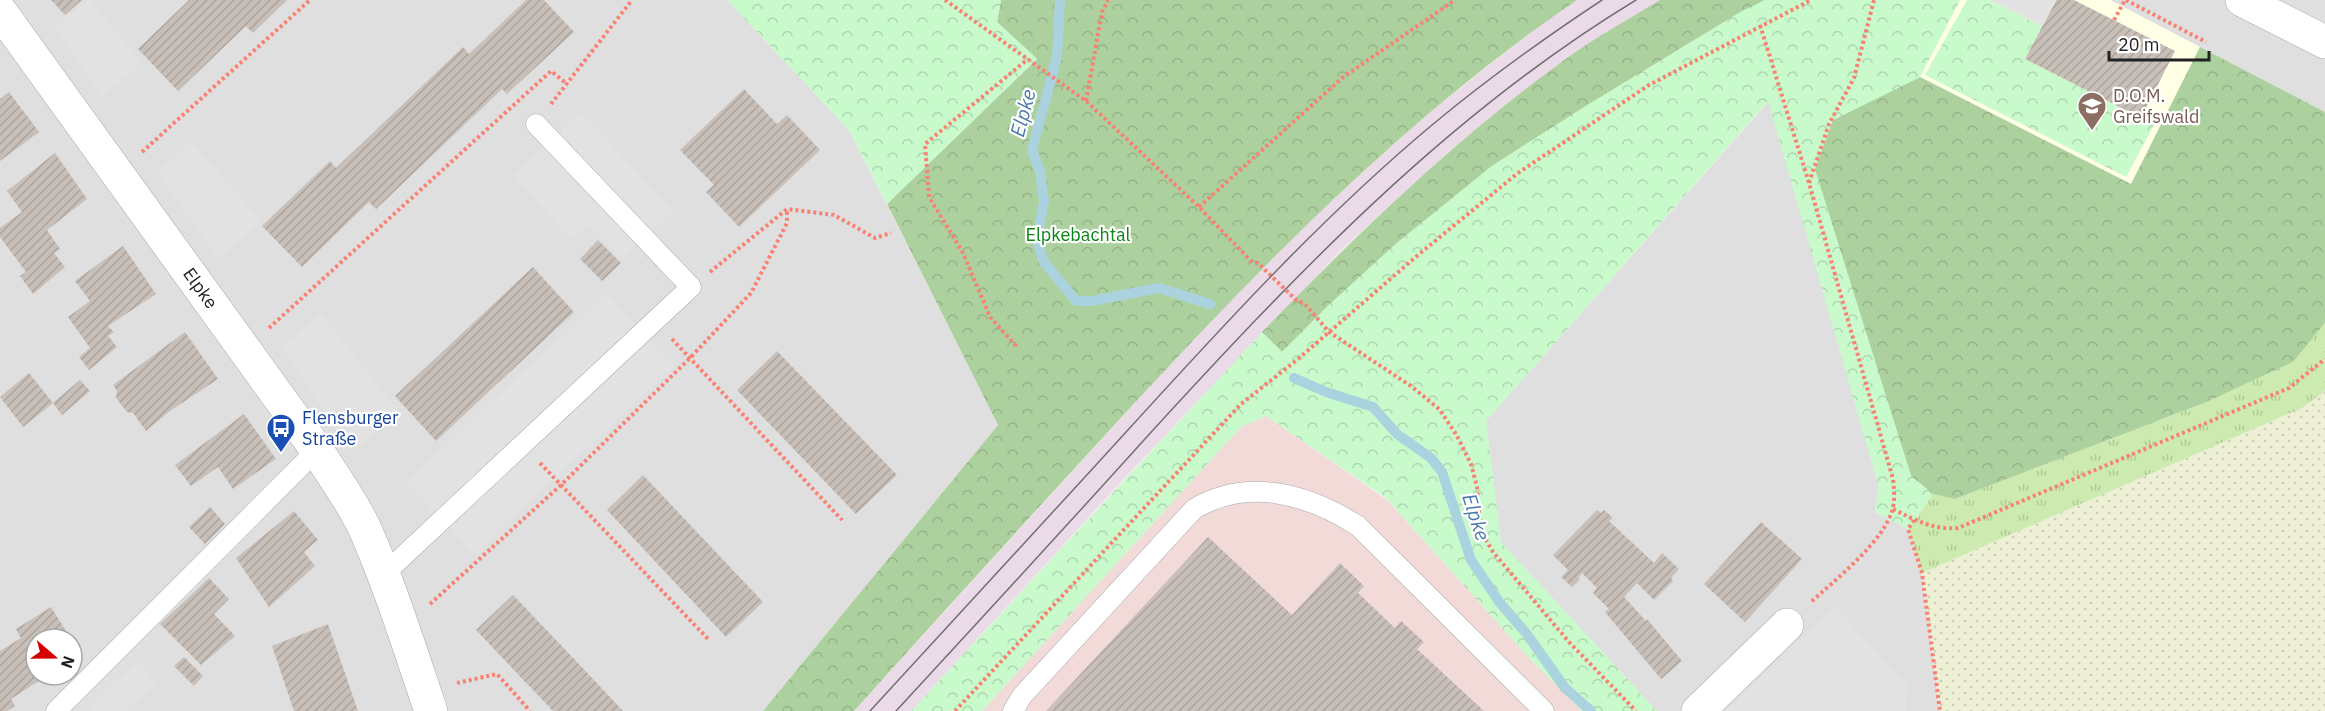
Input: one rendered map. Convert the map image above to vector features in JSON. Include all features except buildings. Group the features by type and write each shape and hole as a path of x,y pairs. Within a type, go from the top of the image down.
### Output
{"street":[{"path":"2242,0 2325,42"},
{"name":"Elpke","path":"0,11 317,450 364,527 428,701"},
{"path":"1698,711 1787,625"}],"lane":[{"path":"383,575 691,288 536,124"},
{"path":"56,711 317,450"},
{"path":"1013,711 1022,696 1194,508 1225,494 1258,491 1276,493 1321,506 1358,526 1544,711"}],"path":[{"path":"117,175 310,0"},
{"path":"536,124 632,0"},
{"path":"945,0 1086,101 1199,207 1252,262 1258,263 1296,300 1305,304 1329,332 1426,397 1440,409 1471,464 1477,487 1480,523 1493,552 1569,642 1636,711"},
{"path":"1086,101 1102,12 1108,0"},
{"path":"1199,207 1342,78 1455,0"},
{"path":"955,711 1241,404 1298,359 1518,173 1649,85 1811,0"},
{"path":"1809,183 1829,124 1854,78 1874,0"},
{"path":"2115,20 2126,0 2206,42"},
{"path":"1760,25 1809,183 1893,478 1893,509 1887,522 1862,555 1787,625"},
{"path":"1016,346 990,316 963,253 928,197 925,144 1028,59"},
{"path":"244,350 550,71 567,84"},
{"path":"691,288 787,209 834,215 875,238 891,233"},
{"path":"402,629 561,485 690,358 751,293 786,223 787,209"},
{"path":"655,321 842,520"},
{"path":"1893,509 1926,526 1942,529 1958,528 2289,388 2325,359"},
{"path":"522,445 709,640"},
{"path":"1914,520 1908,529 1922,573 1940,711"},
{"path":"428,701 496,674 530,711"}],"shaded area":[{"path":"0,0 727,0 849,130 998,425 763,711 0,711"},
{"path":"87,0 142,63 102,96 55,27"},
{"path":"1577,0 1660,0 1568,57 1448,152 1342,249 1120,483 911,711 854,711 1186,347 1311,219 1424,117 1544,22"},
{"name":"D.O.M. Greifswald","path":"1960,0 2110,0 2200,47 2131,184 1920,77"},
{"path":"1989,0 2055,0 2042,26"},
{"path":"2110,0 2325,0 2325,112 2200,47"},
{"path":"1769,101 1879,487 1875,512 1908,529 1922,573 1940,711 1657,711 1501,542 1486,421"},
{"path":"581,112 673,211 622,259 590,224 572,240 513,175"},
{"path":"191,141 261,221 219,259 157,172"},
{"path":"607,294 674,366 473,554 406,482"},
{"path":"321,313 399,412 352,453 282,347"},
{"path":"2325,391 2325,711 1940,711 1922,573 2302,408"},
{"path":"1266,416 1388,501 1528,657 1582,711 982,711 1241,427"},
{"path":"1835,607 1907,685 1906,711 1725,711"},
{"path":"138,662 157,683 126,711 92,711 88,707"}],"green space":[{"path":"727,0 1001,0 997,22 1037,59 887,204 849,130"},
{"name":"Elpkebachtal","path":"1001,0 1577,0 1515,44 1455,91 1341,192 1287,245 1129,409 854,711 763,711 998,425 887,204 1037,59 997,22"},
{"path":"1660,0 1765,0 1739,13 1586,106 1492,166 1397,243 1330,304 1282,352 1262,332 1371,223 1486,121 1578,50"},
{"path":"1765,0 1960,0 1920,77 1833,120 1815,169 1911,476 1933,494 1908,529 1875,512 1879,487 1768,101 1486,421 1501,542 1657,711 1582,711 1528,657 1386,498 1266,416 1241,427 982,711 911,711 1262,332 1282,352 1330,304 1397,243 1492,166 1586,106 1739,13"},
{"path":"1967,0 1989,0 2042,26 2025,59 2154,125 2126,177 1925,75"},
{"path":"2200,47 2325,112 2325,323 2293,362 2209,401 1955,499 1933,494 1911,476 1814,169 1833,120 1920,77 2131,184"},
{"path":"2325,323 2325,391 2302,408 1922,573 1908,529 1933,494 1955,499 2209,401 2293,362"}],"waterway":[{"name":"Elpke","path":"1060,0 1057,57 1032,150 1040,172 1044,201 1037,241 1044,262 1076,301 1092,301 1159,288 1210,304"},
{"name":"Elpke","path":"1294,378 1326,392 1373,407 1397,434 1431,458 1442,472 1471,560 1500,603 1526,633 1565,688 1591,711"}],"tram line":[{"path":"870,711 1258,289 1343,205 1387,164 1473,92 1602,0"},
{"path":"896,711 1200,379 1374,202 1500,94 1566,45 1636,0"}],"place":[{"name":"D.O.M. Greifswald","path":"2092,132"},
{"name":"Flensburger Straße","path":"281,454"}]}
